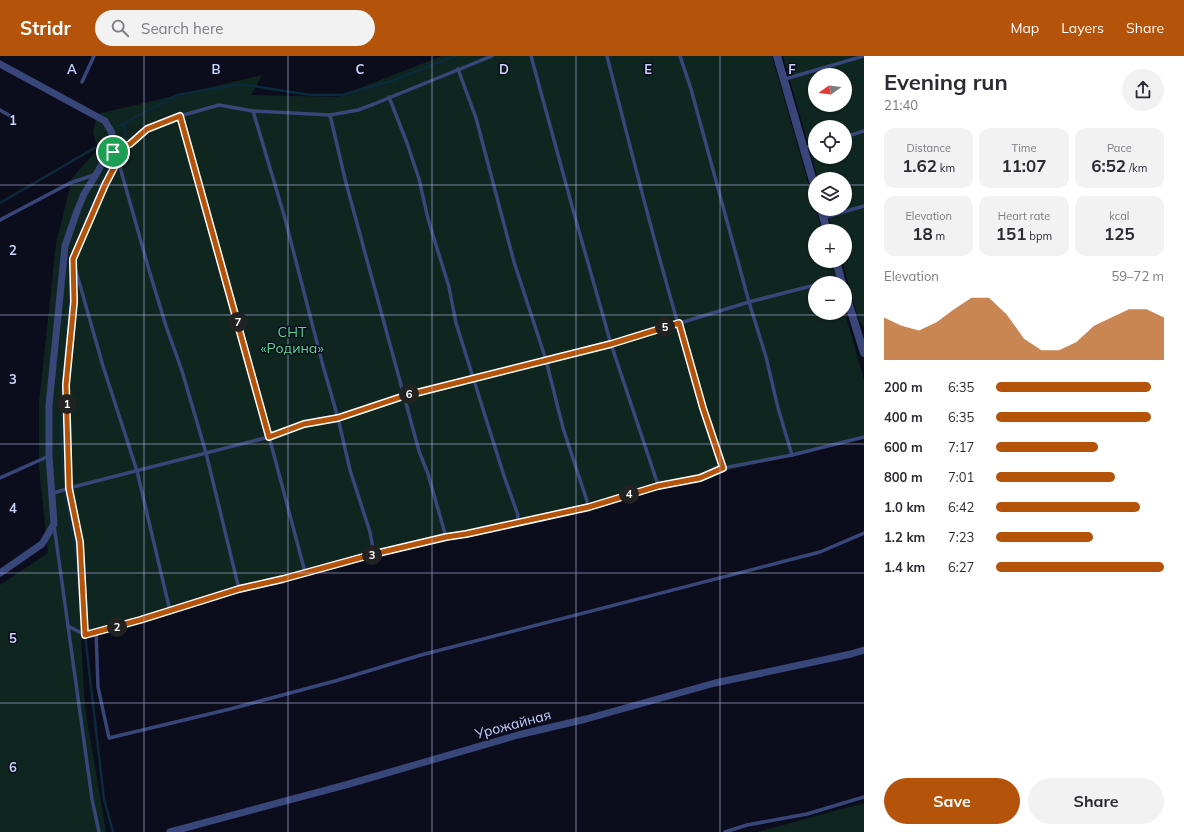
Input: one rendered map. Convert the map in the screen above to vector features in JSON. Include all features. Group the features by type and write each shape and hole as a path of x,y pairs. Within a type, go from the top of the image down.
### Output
{"street":[{"path":"777,56 810,172"},
{"path":"0,64 105,121 112,133 112,149 84,194 65,246 50,405 49,456 54,524 42,544 0,573"},
{"path":"823,218 825,224"},
{"path":"852,312 863,343 864,353"},
{"name":"Урожайная","path":"170,832 349,784 518,735 586,719 715,683 864,650"}],"lane":[{"path":"82,82 94,56"},
{"path":"239,589 206,453 182,371 166,326 149,270 118,160 112,149 130,144 147,129 180,116 219,105 253,111 330,115 358,110 492,56"},
{"path":"531,56 611,344 658,486"},
{"path":"607,56 639,181 703,408 723,468"},
{"path":"680,56 691,88 792,455"},
{"path":"784,79 864,56"},
{"path":"458,69 476,118 514,262 546,360 563,428 589,507"},
{"path":"389,97 419,179 428,219 449,287 456,322 504,476 518,515 517,522"},
{"path":"0,110 12,117"},
{"path":"253,111 284,215 338,418 350,470 370,532 374,554"},
{"path":"330,115 346,183 419,451 428,474 446,537"},
{"path":"180,116 305,572"},
{"path":"852,134 864,131"},
{"path":"804,149 808,148"},
{"path":"85,635 80,542 69,488 66,385 74,302 73,259 105,185 118,160"},
{"path":"0,220 70,183 97,174"},
{"path":"823,218 864,206"},
{"path":"73,259 103,366 137,471 170,611"},
{"path":"52,494 69,488 269,437 304,424 338,418 404,396 611,344 749,302 808,287"},
{"path":"68,626 85,635 134,622 239,589 283,579 374,554 446,537 589,507 658,486 700,478 723,468 792,455 864,438"},
{"path":"0,478 49,456"},
{"path":"54,524 92,800 99,832"},
{"path":"96,632 98,687 108,738 230,710 336,681 421,655 820,552 864,533"},
{"path":"725,832 747,825 807,814 864,797"}],"green space":[{"name":"СНТ «Родина»","path":"442,56 772,56 808,182 808,216 818,216 820,224 808,224 808,268 832,268 835,276 808,276 808,320 847,320 864,380 864,439 478,528 81,636 85,708 106,832 0,832 0,585 48,553 39,467 39,403 56,244 72,178 98,149 93,133 97,114 262,75 251,95 337,97"},
{"path":"783,56 864,56 864,327 859,321 852,296 852,276 846,276 844,268 852,268 852,224 831,224 829,216 852,216 852,172 816,172 814,164 852,164 852,120 808,120 808,144"},
{"path":"864,803 864,832 757,832"}],"waterway":[{"path":"119,126 177,95 240,84 311,95 342,95 391,81 455,56"},
{"path":"124,124 125,139"},
{"path":"0,203 98,146"},
{"path":"77,245 93,201 114,159"},
{"path":"63,478 61,434 63,383 70,295"},
{"path":"64,492 74,540 82,617"},
{"path":"85,635 104,799 113,832"}],"route":[{"path":"180,116 269,437 304,424 338,418 404,396 611,344 679,323 703,408 723,468 700,478 658,486 589,507 446,537 239,589 114,628 85,635 80,542 69,488 66,385 74,302 73,259 89,220 118,160 113,152 130,144 147,129 180,116"}]}
